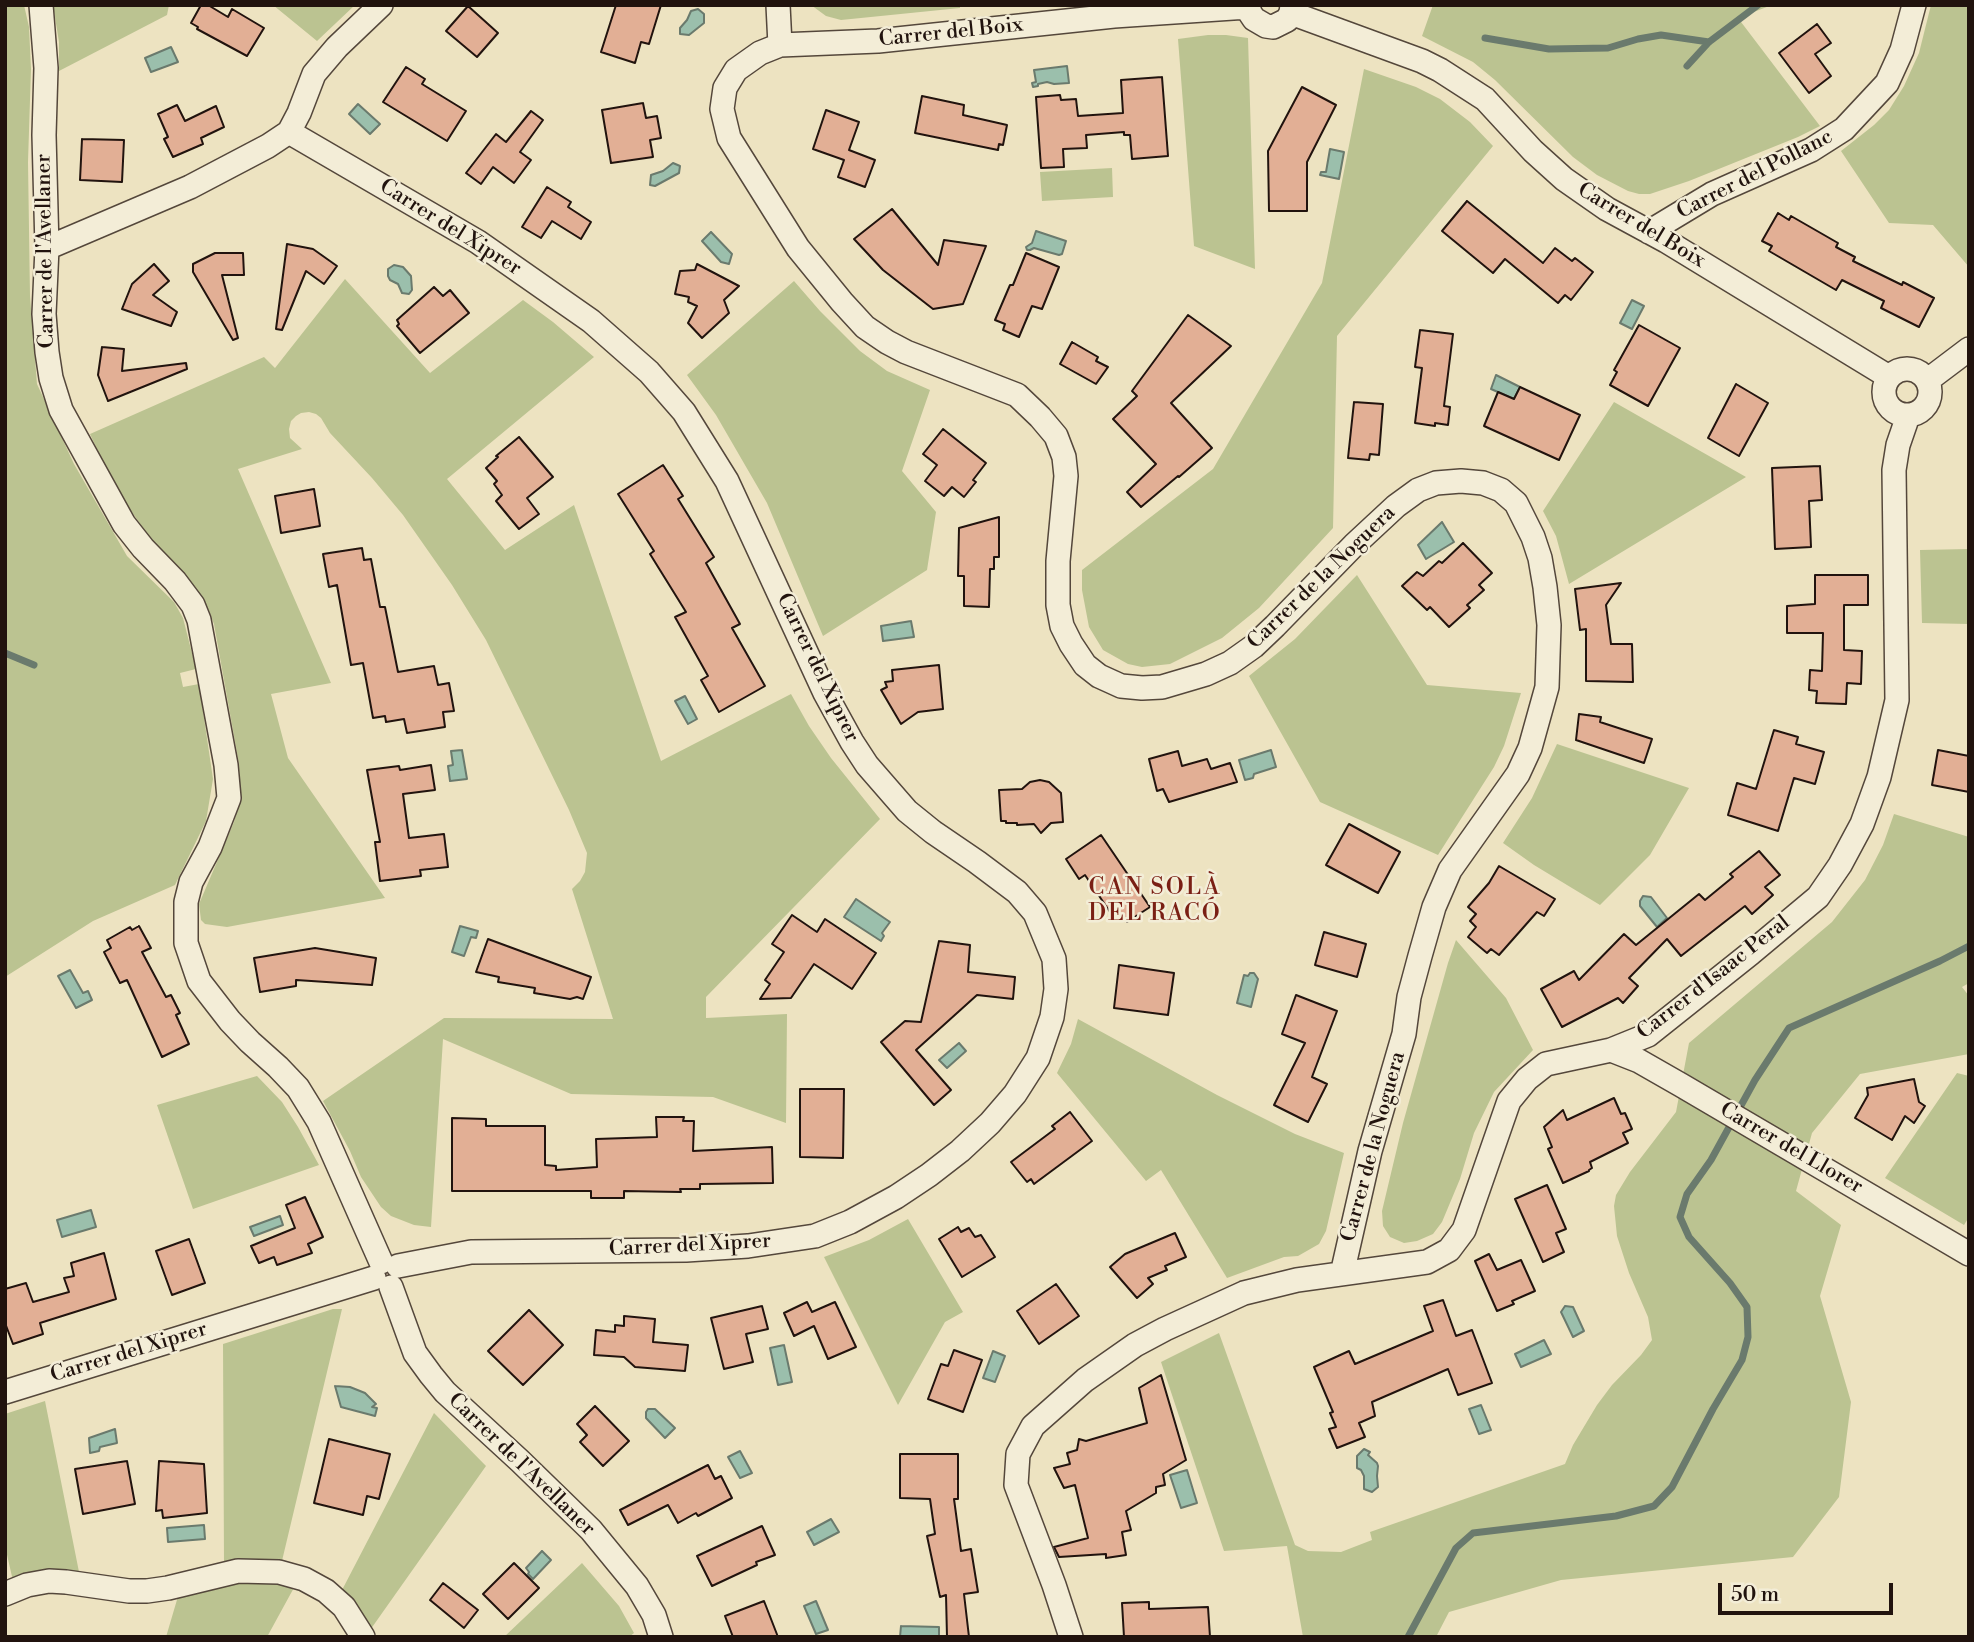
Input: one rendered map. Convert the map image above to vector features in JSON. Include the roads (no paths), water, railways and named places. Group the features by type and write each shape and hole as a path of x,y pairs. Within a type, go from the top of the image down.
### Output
{"street":[{"name":"Carrer de l'Avellaner","path":"41,5 46,68 44,135 47,248 44,279 47,352 51,378 61,410 124,524 187,594 199,620 226,765 229,798 210,847 191,881 186,902 186,943 191,961 199,981 230,1021 298,1088 319,1122 386,1273 415,1353 445,1392 591,1530 637,1586 654,1615 661,1637"},
{"path":"47,248 200,182 289,132 314,74 337,47 381,5"},
{"path":"778,5 779,45"},
{"name":"Carrer del Pollanc","path":"1649,232 1712,194 1811,150 1844,129 1887,83 1902,50 1914,5"},
{"path":"1248,6 1254,19 1273,27 1281,24 1291,9"},
{"name":"Carrer del Boix","path":"779,45 878,41 1115,16 1248,6"},
{"name":"Carrer del Boix","path":"1291,9 1440,70 1485,99 1533,150 1564,178 1607,209 1889,377"},
{"name":"Carrer de la Noguera","path":"779,45 760,52 736,70 725,88 722,109 729,138 798,248 866,327 906,352 1017,395 1056,436 1064,457 1066,476 1058,561 1058,605 1062,626 1071,644 1085,665 1099,676 1121,686 1162,687 1206,674 1230,663 1254,646 1353,545 1396,506 1418,490 1436,483 1483,483 1501,490 1516,503 1533,537 1540,558 1549,625 1547,687 1542,708 1530,748 1518,774 1450,870 1434,907 1415,976 1404,1034 1370,1152 1342,1274"},
{"name":"Carrer del Xiprer","path":"5,1392 386,1273 471,1252 686,1250 748,1246 815,1236 850,1222 896,1197 960,1151 990,1123 1015,1094 1038,1058 1052,1017 1056,989 1054,959 1035,913 1017,892 907,811 867,765 825,693 727,481 684,412 649,372 591,321 478,242 289,132"},
{"path":"1928,380 1969,349"},
{"path":"1898,370 1922,373 1928,380 1929,399 1916,414 1908,416 1889,409 1883,398 1883,386 1898,370"},
{"name":"Carrer d'Isaac Peral","path":"1071,1637 1016,1485 1018,1454 1033,1426 1068,1394 1135,1345 1244,1293 1297,1280 1427,1262 1449,1250 1464,1230 1509,1101 1527,1079 1546,1064 1611,1050 1648,1035 1818,897 1840,865 1862,824 1879,777 1897,700 1894,470 1898,445 1908,416"},
{"name":"Carrer del Llorer","path":"1611,1050 1639,1061 1969,1254"},
{"path":"5,1594 27,1585 49,1581 147,1591 238,1570 279,1572 304,1579 326,1591 344,1607 363,1637"}],"waterway":[{"path":"1687,66 1709,42 1758,5"},
{"path":"1485,38 1549,49 1608,48 1661,35 1709,42"},
{"path":"5,653 34,665"},
{"path":"1408,1637 1456,1548 1473,1533 1616,1516 1654,1506 1672,1487 1742,1360 1748,1337 1747,1307 1730,1283 1689,1237 1680,1217 1687,1194 1711,1160 1755,1080 1789,1028 1969,946"}],"district":[{"name":"CAN SOLÀ DEL RACÓ","path":"1155,901"}]}
